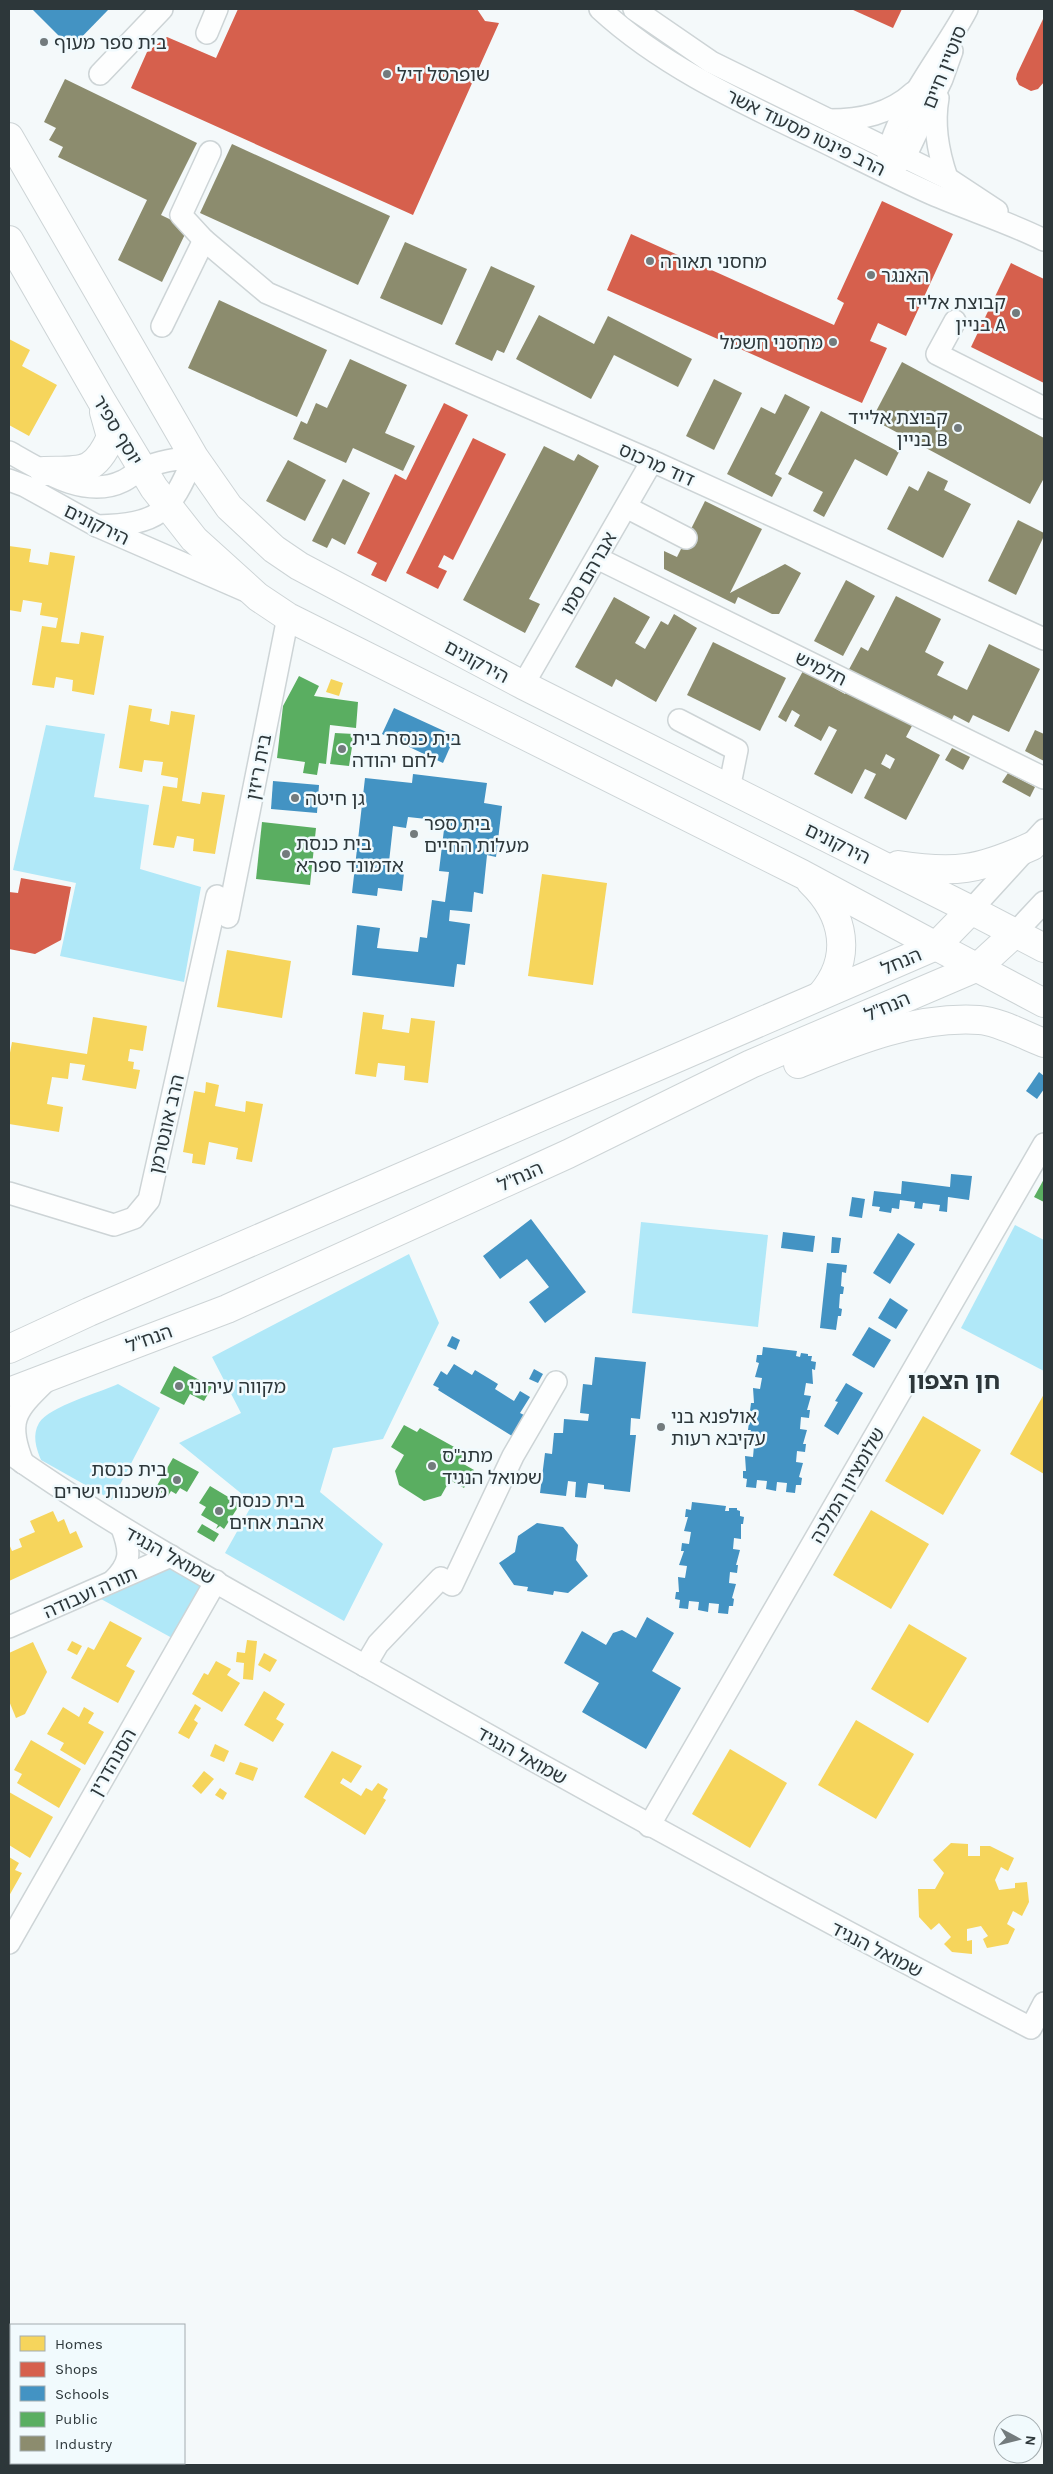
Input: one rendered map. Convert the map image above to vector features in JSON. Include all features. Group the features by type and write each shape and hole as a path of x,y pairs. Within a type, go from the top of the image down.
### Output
{"main road":[{"path":"9,137 194,457"},
{"name":"יוסף ספיר","path":"9,240 141,469 194,540 258,596"},
{"path":"44,471 84,470 102,457 111,438 101,400"},
{"name":"הירקונים","path":"194,457 229,507 274,549 299,566 523,685 879,863 1044,948"},
{"name":"הירקונים","path":"258,596 288,617 802,874 1044,1003"},
{"path":"879,863 920,868 966,869 986,865 1038,838"},
{"path":"9,1349 88,1312 684,1056 821,995 837,973 842,956 842,938 837,920 828,902 802,874"},
{"name":"הנחל","path":"821,995 936,946 971,910"},
{"name":"הנח\"ל","path":"9,1392 227,1309 568,1154 751,1064 978,968 1016,933"},
{"path":"568,1154 829,1052 904,1027 980,1020 1044,1043"}],"street":[{"path":"100,74 162,9"},
{"path":"207,32 217,9"},
{"name":"הרב פינטו מסעוד אשר","path":"600,9 621,28 656,53 694,76 788,125 932,194 1035,236"},
{"name":"הרב פינטו מסעוד אשר","path":"634,9 712,62 826,120 948,178 1035,236"},
{"name":"סוטיין חיים","path":"888,173 921,84 965,13"},
{"name":"סוטיין חיים","path":"896,153 942,79 965,13"},
{"path":"942,79 936,109 936,135 939,156 948,178"},
{"path":"826,120 849,120 869,117 889,110 905,100 921,84"},
{"name":"דוד מרכוס","path":"210,152 181,215 204,240 267,293 652,461 1044,639"},
{"path":"162,326 204,240"},
{"path":"954,320 937,354 1044,408"},
{"name":"הירקונים","path":"9,452 44,471 80,486 106,487 123,482 141,469 164,460 194,457"},
{"path":"97,526 131,525 150,519 168,506 182,485 194,457"},
{"name":"אברהם סמו","path":"523,685 652,461"},
{"name":"הירקונים","path":"9,480 25,486 97,526 258,596"},
{"path":"626,507 686,538"},
{"name":"חלמיש","path":"597,558 1044,778"},
{"name":"בית ריזין","path":"228,917 288,617"},
{"path":"679,720 737,750 729,789"},
{"path":"971,910 1038,838"},
{"name":"הרב אונטרמן","path":"9,1193 114,1225 134,1218 149,1200 217,896"},
{"path":"1016,933 1044,902"},
{"name":"שלומציון המלכה","path":"649,1826 1044,1144"},
{"name":"שמואל הנגיד","path":"52,1375 26,1400 16,1416 13,1429 16,1458 122,1528 649,1826 840,1929 1031,2028 1044,2004"},
{"path":"365,1666 378,1644 441,1578 452,1585 513,1456 556,1382"},
{"path":"112,1582 124,1570 128,1558 128,1544 122,1528"},
{"name":"תורה ועבודה","path":"9,1627 171,1556"},
{"name":"הסנהדרין","path":"9,1943 216,1581"}],"shaded area":[{"path":"46,725 105,734 94,797 149,805 140,869 201,887 184,982 60,956 76,883 13,870"},
{"path":"641,1222 768,1235 758,1327 632,1313"},
{"path":"1015,1225 1044,1240 1044,1371 961,1328"},
{"path":"409,1254 439,1323 383,1439 333,1448 320,1492 383,1544 344,1621 225,1553 253,1503 179,1443 241,1413 212,1357"},
{"path":"118,1384 160,1408 112,1500 41,1460 35,1437 39,1423 53,1411"},
{"path":"170,1567 204,1585 172,1638 101,1599"}],"building: Homes":[{"path":"9,339 30,350 22,366 57,385 29,436 9,425"},
{"path":"9,546 31,549 29,562 48,565 50,552 75,556 61,642 79,644 81,632 104,636 94,695 72,691 73,680 56,677 54,688 32,685 42,626 56,628 58,618 40,615 42,603 23,600 21,612 9,610"},
{"path":"331,679 343,683 339,696 326,692"},
{"path":"129,705 152,709 150,721 169,725 171,711 195,715 182,801 200,804 202,792 225,795 215,854 193,851 194,839 177,836 174,848 153,845 163,786 177,788 178,778 161,775 163,762 144,760 142,772 119,768"},
{"path":"542,874 607,883 593,985 528,976"},
{"path":"227,950 291,961 282,1018 217,1007"},
{"path":"363,1012 384,1015 382,1029 409,1033 411,1018 435,1021 428,1083 404,1080 405,1066 378,1063 376,1077 355,1074"},
{"path":"93,1017 147,1026 143,1051 130,1049 128,1061 134,1062 133,1069 140,1070 136,1089 82,1080 85,1065 70,1063 68,1079 52,1077 47,1104 63,1107 59,1132 9,1124 9,1058 12,1042 87,1054"},
{"path":"206,1082 219,1085 215,1106 245,1112 246,1101 263,1104 252,1162 236,1159 238,1148 209,1142 205,1165 192,1163 193,1154 183,1152 194,1091 205,1093"},
{"path":"1044,1394 1044,1474 1010,1454"},
{"path":"923,1416 981,1450 943,1515 885,1481"},
{"path":"871,1510 929,1544 891,1609 833,1575"},
{"path":"53,1511 58,1522 64,1519 70,1534 76,1531 83,1547 9,1581 9,1544 12,1551 22,1547 19,1539 35,1532 30,1521"},
{"path":"110,1621 142,1638 126,1666 135,1671 118,1703 71,1678 88,1647 94,1650"},
{"path":"909,1624 967,1658 928,1723 871,1689"},
{"path":"247,1640 257,1641 253,1680 243,1679 244,1663 236,1662 237,1652 245,1653"},
{"path":"72,1641 82,1646 77,1655 67,1650"},
{"path":"33,1642 47,1672 25,1714 16,1718 9,1701 9,1653"},
{"path":"264,1653 277,1660 270,1672 258,1665"},
{"path":"216,1661 231,1669 227,1675 240,1683 222,1712 192,1694 204,1673 208,1675"},
{"path":"264,1691 285,1704 276,1719 284,1724 273,1742 244,1725"},
{"path":"195,1704 201,1708 194,1720 198,1723 189,1739 178,1733"},
{"path":"63,1707 79,1717 84,1707 94,1713 88,1723 104,1732 85,1765 60,1750 64,1743 47,1734"},
{"path":"856,1720 914,1754 876,1819 818,1785"},
{"path":"31,1740 81,1769 59,1808 17,1783 22,1774 14,1770"},
{"path":"215,1744 229,1751 224,1762 210,1756"},
{"path":"730,1749 787,1783 750,1848 692,1814"},
{"path":"332,1751 362,1766 351,1783 343,1778 340,1783 361,1796 366,1788 372,1791 378,1783 388,1789 383,1798 386,1800 365,1835 304,1797"},
{"path":"240,1762 258,1768 253,1781 235,1774"},
{"path":"204,1771 214,1779 201,1794 192,1786"},
{"path":"220,1788 227,1793 223,1800 215,1795"},
{"path":"9,1792 53,1817 30,1858 9,1845"},
{"path":"951,1843 968,1844 968,1856 980,1856 980,1846 990,1846 1014,1858 1008,1871 1001,1867 995,1880 999,1890 1015,1888 1015,1883 1027,1882 1029,1902 1022,1916 1013,1911 1007,1924 1015,1929 1008,1944 987,1948 983,1939 988,1936 981,1926 967,1929 967,1941 972,1940 972,1954 952,1952 944,1944 951,1937 939,1923 931,1930 919,1917 918,1889 935,1889 944,1873 933,1860"},
{"path":"9,1857 19,1863 15,1870 22,1873 9,1896"}],"building: Shops":[{"path":"238,9 477,9 485,21 499,23 413,215 131,88 147,52 167,37 216,58"},
{"path":"851,9 902,9 893,28"},
{"path":"1044,17 1044,82 1038,89 1031,91 1019,85 1016,79"},
{"path":"882,201 953,234 906,336 878,323 870,341 887,348 862,403 607,290 631,234 834,325 844,303 837,299"},
{"name":"קבוצת אלייד בניין A","path":"1011,263 1044,279 1044,383 971,347"},
{"path":"444,403 468,415 386,582 371,575 377,563 357,553 395,474 406,480"},
{"path":"473,438 506,454 453,560 444,555 438,567 447,571 438,589 406,573"},
{"path":"21,878 71,887 61,940 35,954 9,949 9,892 18,893"}],"building: Schools":[{"path":"32,9 109,9 71,48"},
{"path":"394,708 455,736 443,763 382,734"},
{"path":"413,774 487,783 484,803 502,806 496,857 487,855 483,894 474,892 472,912 450,910 449,921 470,924 465,965 457,964 454,987 352,975 357,925 380,928 377,948 418,952 420,937 427,938 432,900 445,902 449,872 439,871 445,821 408,817 406,828 393,826 388,871 404,873 402,891 378,888 377,896 352,893 365,778 412,783"},
{"path":"273,781 319,785 317,813 271,809"},
{"path":"1039,1072 1044,1076 1044,1089 1037,1099 1026,1091"},
{"path":"951,1174 972,1176 969,1200 948,1197 947,1212 939,1211 940,1205 923,1203 922,1209 914,1208 915,1202 900,1200 899,1209 892,1208 891,1213 879,1211 880,1207 872,1206 874,1191 901,1194 902,1181 950,1187"},
{"path":"852,1197 865,1199 862,1218 849,1216"},
{"path":"531,1219 586,1292 545,1323 529,1302 549,1287 527,1259 500,1279 483,1256"},
{"path":"783,1232 815,1236 813,1252 781,1248"},
{"path":"898,1233 915,1244 890,1284 873,1273"},
{"path":"832,1237 841,1238 839,1253 831,1253"},
{"path":"827,1263 847,1265 846,1273 842,1272 841,1286 844,1287 843,1294 840,1294 839,1308 842,1309 841,1316 838,1316 836,1330 820,1328"},
{"path":"890,1298 908,1310 896,1329 878,1318"},
{"path":"869,1327 891,1340 874,1368 852,1355"},
{"path":"452,1336 460,1340 456,1350 447,1346"},
{"path":"763,1347 797,1351 796,1356 800,1357 801,1353 808,1354 808,1356 812,1356 811,1361 816,1362 815,1370 812,1369 813,1384 806,1383 804,1395 811,1396 807,1410 810,1410 809,1418 801,1417 800,1429 807,1430 803,1444 806,1444 805,1452 797,1451 796,1462 803,1463 799,1477 802,1478 801,1485 796,1485 795,1493 786,1492 787,1483 777,1482 776,1491 766,1489 767,1481 757,1480 756,1488 746,1487 747,1479 743,1478 743,1471 746,1471 745,1456 753,1457 754,1446 747,1444 751,1430 748,1430 749,1422 756,1423 758,1412 750,1411 751,1403 754,1403 753,1388 760,1389 762,1378 755,1377 759,1363 756,1362 757,1355 762,1355"},
{"path":"595,1357 646,1362 640,1419 631,1418 630,1435 636,1435 630,1492 604,1489 604,1485 588,1483 586,1498 575,1497 576,1482 568,1481 566,1496 540,1493 545,1453 552,1454 554,1433 563,1433 564,1419 588,1421 589,1414 580,1413 583,1384 592,1385"},
{"path":"454,1364 472,1375 475,1370 498,1384 495,1389 514,1401 520,1391 530,1397 520,1413 524,1415 512,1436 433,1385 441,1371 447,1375"},
{"path":"534,1369 543,1374 538,1383 529,1379"},
{"path":"846,1383 863,1393 838,1435 824,1426 838,1402 835,1401"},
{"path":"692,1502 726,1506 725,1511 729,1511 729,1508 737,1508 740,1511 740,1516 744,1517 743,1524 741,1524 741,1539 734,1538 733,1549 740,1550 736,1565 738,1565 737,1573 730,1572 729,1583 736,1584 732,1598 734,1599 733,1606 729,1606 728,1614 718,1613 719,1604 709,1603 708,1612 698,1610 699,1602 689,1601 688,1609 679,1608 680,1600 675,1599 676,1592 679,1592 678,1577 685,1578 687,1566 679,1565 684,1551 681,1551 682,1543 689,1544 691,1532 684,1531 688,1517 685,1517 686,1509 691,1510"},
{"path":"537,1523 563,1527 578,1545 576,1560 588,1576 568,1593 554,1591 553,1595 527,1591 528,1587 514,1585 499,1563 515,1552 518,1536"},
{"path":"647,1617 674,1633 652,1671 681,1688 646,1749 582,1712 599,1683 564,1663 582,1631 606,1645 613,1633 622,1630 636,1638"}],"building: Public":[{"path":"299,676 319,686 314,696 358,702 356,728 330,725 326,764 319,763 317,775 303,773 305,762 277,758 283,706"},
{"name":"בית כנסת בית לחם יהודה","path":"335,733 354,734 349,766 330,764"},
{"name":"בית כנסת אדמונד ספרא","path":"262,822 316,828 310,885 256,879"},
{"path":"1044,1179 1044,1202 1034,1197"},
{"path":"174,1366 212,1387 204,1401 190,1394 184,1405 160,1393"},
{"name":"מתנ\"ס שמואל הנגיד","path":"404,1425 417,1432 420,1428 465,1453 460,1462 474,1470 464,1488 450,1480 441,1496 424,1501 399,1485 395,1471 404,1455 391,1447"},
{"name":"בית כנסת משכנות ישרים","path":"173,1458 199,1472 187,1492 180,1488 176,1494 171,1491 168,1496 155,1489"},
{"name":"בית כנסת אהבת אחים","path":"210,1486 240,1504 224,1529 220,1526 216,1529 218,1525 201,1515 206,1507 199,1503"},
{"path":"202,1524 219,1534 214,1542 197,1532"}],"building: Industry":[{"path":"65,79 197,143 161,215 188,228 162,282 118,260 147,200 58,157 63,147 49,140 56,128 44,122"},
{"path":"232,144 390,216 358,285 200,213"},
{"path":"405,242 467,269 442,325 380,298"},
{"path":"491,266 535,286 504,353 497,350 492,361 455,344"},
{"path":"219,300 327,350 297,417 188,368"},
{"path":"539,315 594,344 608,316 692,359 678,387 614,355 591,399 516,359"},
{"path":"350,359 407,385 385,433 415,446 403,471 353,448 346,463 293,439 301,421 307,424 316,403 327,408"},
{"name":"קבוצת אלייד בניין B","path":"902,362 1044,438 1044,478 1030,504 872,419"},
{"path":"714,379 742,393 714,450 686,436"},
{"path":"785,394 810,407 775,474 782,478 772,497 727,474 761,407 775,414"},
{"path":"821,411 899,452 887,476 855,459 824,517 813,511 823,492 788,474"},
{"path":"544,446 574,461 578,454 599,466 529,599 540,604 525,633 463,600"},
{"path":"288,460 326,480 305,521 266,501"},
{"path":"928,471 948,481 944,490 971,504 943,558 887,529 909,486 918,491"},
{"path":"343,479 370,493 345,545 332,538 327,548 312,541"},
{"path":"705,501 762,529 730,593 785,564 801,573 779,614 772,614 738,597 735,604 664,569 664,551 677,557"},
{"path":"1018,520 1044,533 1044,536 1016,595 988,581"},
{"path":"846,580 875,596 843,656 814,641"},
{"path":"896,596 941,619 925,652 944,662 937,675 967,690 989,644 1040,669 1009,732 973,715 969,723 954,715 949,726 920,711 906,737 940,755 906,820 864,798 876,774 865,769 852,794 814,774 837,730 829,726 821,741 794,726 800,715 792,710 786,722 778,717 803,671 845,694 854,677 847,673 861,647 868,651","holes":["886,754 895,759 890,769 881,764"]},
{"path":"614,597 650,617 635,643 645,649 661,621 668,625 674,614 697,628 656,702 616,679 612,687 575,667"},
{"path":"713,642 786,678 760,731 687,695"},
{"path":"1035,730 1044,734 1044,761 1025,751"},
{"path":"952,748 970,757 963,770 945,760"},
{"path":"1008,773 1035,787 1030,797 1002,782"}],"place":[{"name":"בית ספר מעוף","path":"44,42"},
{"name":"שופרסל דיל","path":"387,74"},
{"name":"מחסני תאורה","path":"650,261"},
{"name":"האנגר","path":"871,275"},
{"name":"קבוצת אלייד בניין A","path":"1016,313"},
{"name":"מחסני חשמל","path":"833,342"},
{"name":"קבוצת אלייד בניין B","path":"958,428"},
{"name":"בית כנסת בית לחם יהודה","path":"342,749"},
{"name":"גן חיטה","path":"295,798"},
{"name":"בית ספר מעלות החיים","path":"414,834"},
{"name":"בית כנסת אדמונד ספרא","path":"286,854"},
{"name":"מקווה עירוני","path":"179,1386"},
{"name":"אולפנא בני עקיבא רעות","path":"661,1427"},
{"name":"מתנ\"ס שמואל הנגיד","path":"432,1466"},
{"name":"בית כנסת משכנות ישרים","path":"177,1480"},
{"name":"בית כנסת אהבת אחים","path":"219,1511"}],"district":[{"name":"חן הצפון","path":"954,1381"}]}
